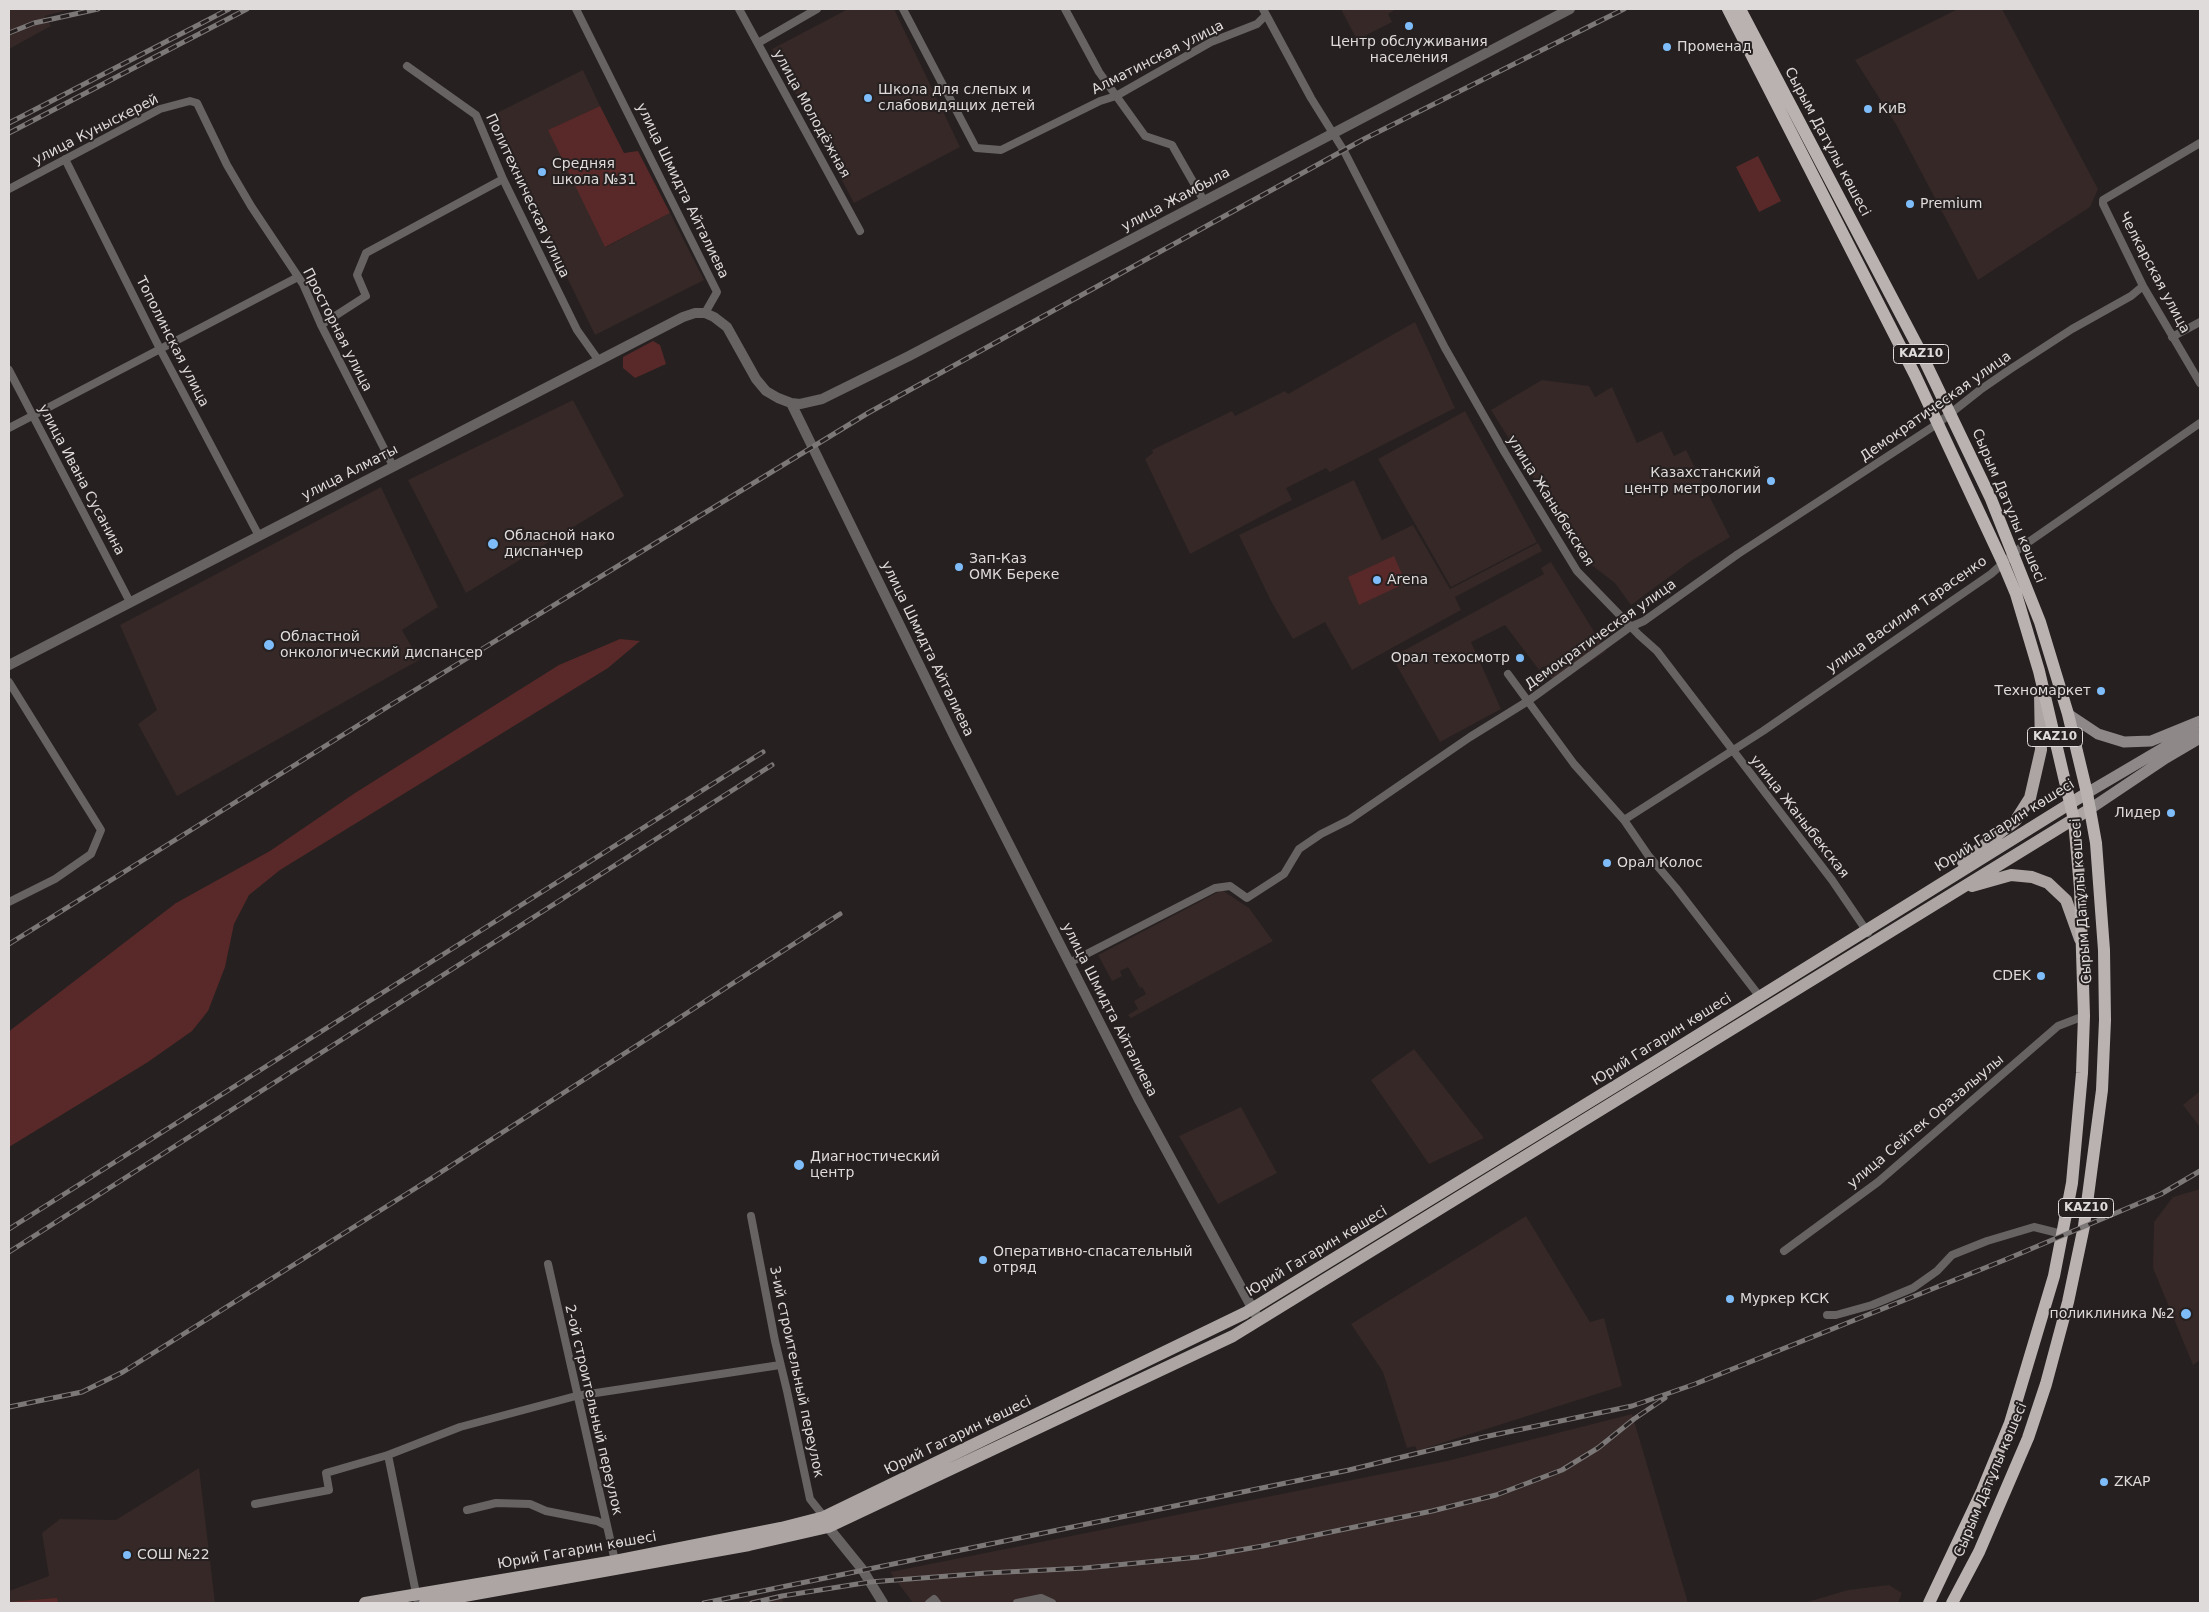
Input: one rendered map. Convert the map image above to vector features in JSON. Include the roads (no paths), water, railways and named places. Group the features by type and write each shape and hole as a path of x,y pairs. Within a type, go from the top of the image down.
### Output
{"highway":[{"name":"Сырым Датұлы көшесі","path":"1728,9 1915,375 2003,563 2016,594 2039,671 2074,820 2082,943 2084,1016 2082,1073 2072,1183 2043,1315 2010,1423 1982,1491 1928,1603"},
{"name":"Сырым Датұлы көшесі","path":"1740,9 1950,413 1991,498 2040,622 2068,714 2087,793 2096,843 2103,942 2105,1020 2102,1090 2084,1226 2071,1287 2046,1384 2028,1438 1983,1544 1952,1603"},
{"path":"2082,943 2103,942"},
{"path":"1941,1577 1961,1587"}],"main road":[{"path":"1940,885 1963,861 2016,820 2030,798 2041,750 2042,710 2039,671"},
{"path":"2068,714 2098,734 2124,742 2151,742 2200,720"},
{"name":"Юрий Гагарин көшесі","path":"420,1600 781,1528 826,1522 1226,1324 1760,997 2087,793 2200,727"},
{"name":"Юрий Гагарин көшесі","path":"365,1603 420,1600 785,1538 826,1522 1233,1336 1960,888 2074,820 2166,758 2200,738"},
{"path":"1960,888 2011,875 2041,880 2056,889 2066,900 2082,943"}],"street":[{"name":"улица Шмидта Айталиева","path":"576,9 717,292 705,314"},
{"name":"улица Молодёжная","path":"739,9 860,230"},
{"path":"758,43 817,9"},
{"name":"Алматинская улица","path":"903,9 976,148 1001,150 1100,101 1116,96 1211,42 1257,24 1264,12"},
{"path":"1066,9 1099,72 1116,96 1145,136 1172,145 1204,201"},
{"name":"улица Жамбыла","path":"791,403 800,404 822,399 909,356 1570,9"},
{"name":"улица Жаныбекская","path":"1264,12 1344,150 1445,348 1510,461 1577,570 1630,627 1657,651 1832,880 1874,941"},
{"name":"Политехническая улица","path":"407,66 476,115 503,179 577,330 599,360"},
{"name":"улица Куныскерей","path":"9,189 160,109 190,101 197,103"},
{"name":"Просторная улица","path":"197,103 251,206 303,284 321,325 393,466"},
{"name":"Челкарская улица","path":"2200,143 2103,200 2143,286 2200,383"},
{"name":"Тополинская улица","path":"65,159 160,349 259,536"},
{"path":"321,325 366,296 357,275 366,253 503,179"},
{"path":"9,428 298,277"},
{"name":"Демократическая улица","path":"1069,963 1215,888 1230,886 1247,898 1284,874 1299,849 1321,834 1349,820 1470,737 1528,701 1630,627 1644,621 1738,554 1937,424 2009,370 2072,329 2131,296 2143,286"},
{"name":"улица Алматы","path":"9,664 683,317 695,313 705,314"},
{"path":"705,314 714,317 727,327 756,379 766,391 791,403"},
{"path":"2172,337 2200,322"},
{"name":"улица Ивана Сусанина","path":"9,370 130,602"},
{"name":"улица Шмидта Айталиева","path":"791,403 954,736 1069,963 1154,1129 1260,1321"},
{"name":"улица Василия Тарасенко","path":"1624,820 1732,751 1991,574 2014,553 2200,423"},
{"path":"1508,674 1574,764 1624,820 1648,855 1676,888 1760,997"},
{"path":"9,682 101,830 91,854 55,879 9,902"},
{"name":"улица Сейтек Оразалыулы","path":"1784,1251 1878,1182 2058,1026 2084,1016"},
{"name":"3-ий строительный переулок","path":"751,1216 780,1365 810,1499 826,1522"},
{"path":"1827,1315 1836,1315 1872,1305 1913,1288 1937,1271 1952,1255 1987,1241 2034,1227 2062,1234"},
{"name":"2-ой строительный переулок","path":"548,1264 576,1396 615,1561"},
{"path":"255,1504 330,1490 326,1472 388,1455 460,1427 576,1396 780,1365"},
{"path":"388,1455 420,1600"},
{"path":"468,1510 496,1503 530,1504 546,1511 597,1521 607,1526"},
{"path":"826,1522 862,1569 883,1603"},
{"path":"1017,1603 1041,1598 1052,1603"},
{"path":"929,1603 934,1599 937,1603"}],"railway":[{"path":"9,33 34,23 98,9"},
{"path":"9,123 229,9"},
{"path":"9,133 247,9"},
{"path":"9,944 389,706 868,413 1364,139 1624,9"},
{"path":"9,1229 763,752"},
{"path":"9,1252 772,765"},
{"path":"9,1407 82,1392 123,1372 435,1176 840,914"},
{"path":"704,1603 1349,1470 1484,1437 1632,1406 1695,1384 2007,1259 2161,1194 2200,1171"},
{"path":"752,1603 782,1596 870,1582 1085,1568 1199,1557 1263,1546 1432,1511 1496,1495 1562,1470 1598,1448 1634,1419 1665,1398"}],"place":[{"name":"Центр обслуживания наcеления","path":"1409,26"},
{"name":"Променад","path":"1667,47"},
{"name":"Школа для слепых и слабовидящих детей","path":"868,98"},
{"name":"КиВ","path":"1868,109"},
{"name":"Средняя школа №31","path":"542,172"},
{"name":"Premium","path":"1910,204"},
{"name":"Казахстанский центр метрологии","path":"1771,481"},
{"name":"Обласной нако диспанчер","path":"493,544"},
{"name":"Зап-Каз ОМК Береке","path":"959,567"},
{"name":"Arena","path":"1377,580"},
{"name":"Областной онкологический диспансер","path":"269,645"},
{"name":"Орал техосмотр","path":"1520,658"},
{"name":"Техномаркет","path":"2101,691"},
{"name":"Лидер","path":"2171,813"},
{"name":"Орал Колос","path":"1607,863"},
{"name":"CDEK","path":"2041,976"},
{"name":"Диагностический центр","path":"799,1165"},
{"name":"Оперативно-спасательный отряд","path":"983,1260"},
{"name":"Муркер КСК","path":"1730,1299"},
{"name":"поликлиника №2","path":"2186,1314"},
{"name":"ZKAP","path":"2104,1482"},
{"name":"СОШ №22","path":"127,1555"}]}
